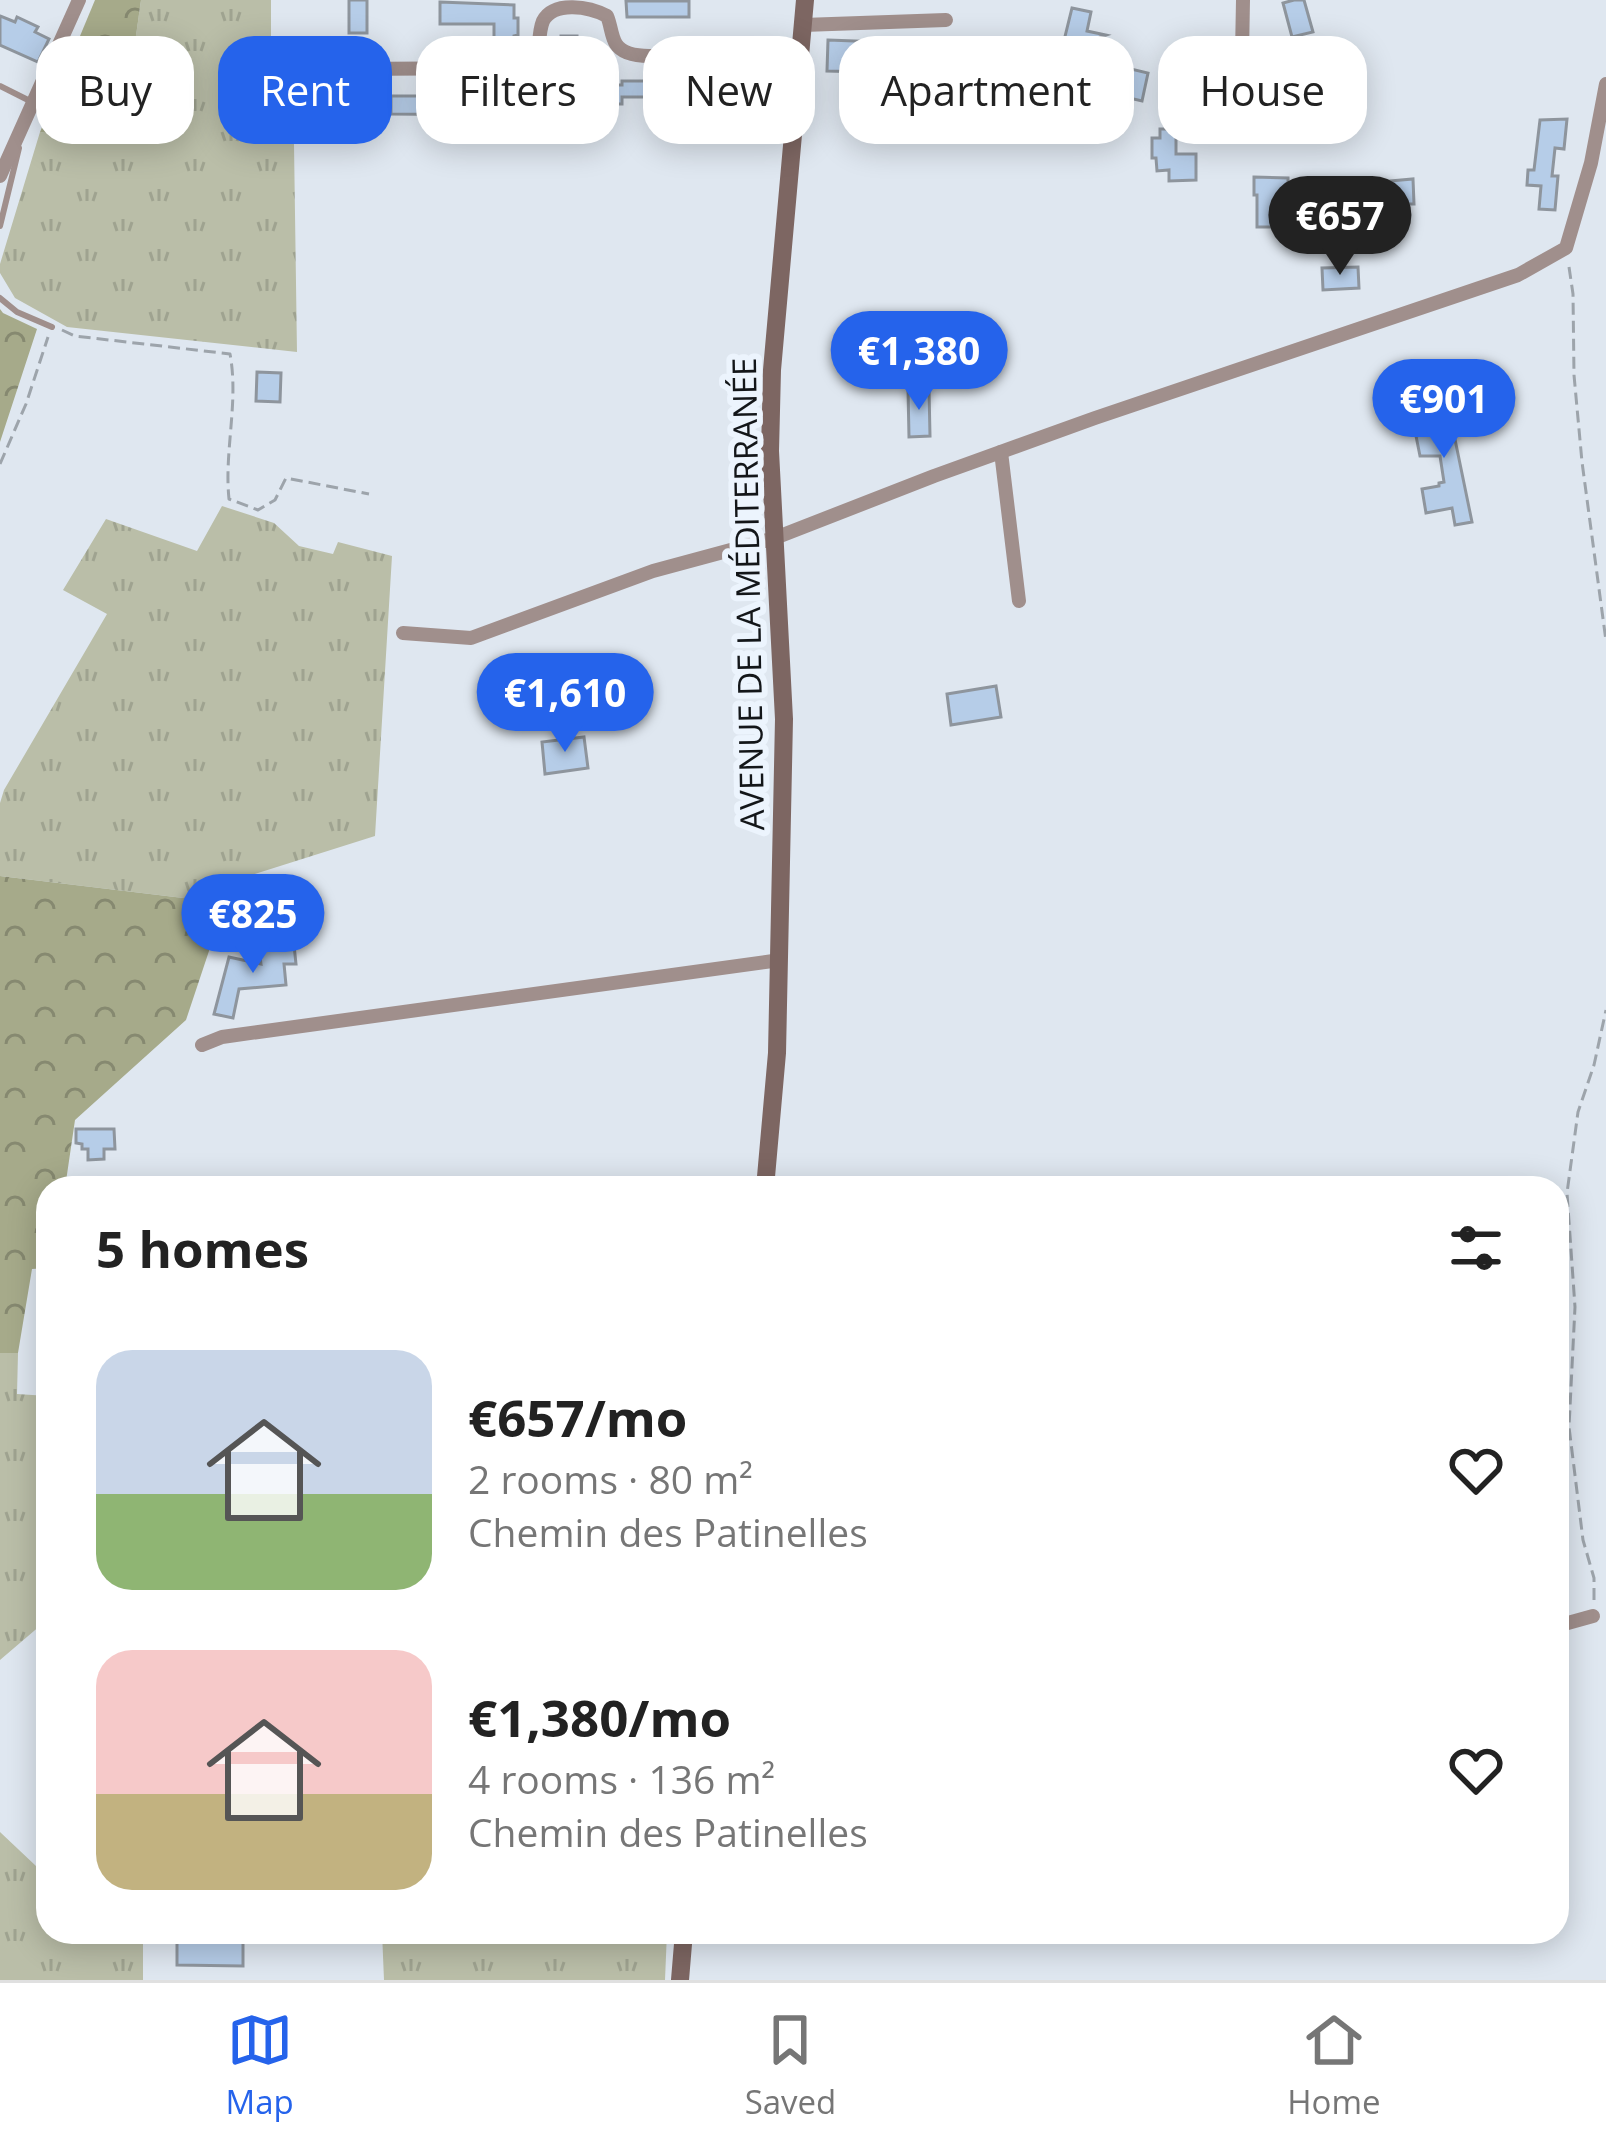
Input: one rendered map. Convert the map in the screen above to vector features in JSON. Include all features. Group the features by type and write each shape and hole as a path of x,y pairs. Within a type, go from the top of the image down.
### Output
{"main road":[{"name":"AVENUE DE LA MÉDITERRANÉE","path":"802,36 805,0"},
{"name":"AVENUE DE LA MÉDITERRANÉE","path":"766,1176 777,1053 784,719 770,451 772,370 792,144"},
{"path":"680,1980 683,1944"}],"street":[{"path":"0,176 79,0"},
{"path":"1242,36 1243,0"},
{"path":"392,69 530,65 537,61 542,23 553,10 566,8 607,16 622,51 643,55"},
{"path":"803,26 946,20"},
{"path":"403,633 471,638 653,571 775,538 1001,452 1518,275 1566,248 1591,163 1606,84"},
{"path":"1001,452 1019,601"},
{"path":"202,1046 222,1037 780,960"},
{"path":"1569,1622 1593,1616"}],"lane":[{"path":"0,86 29,108 0,226"},
{"path":"0,298 17,312 52,326"}],"path":[{"path":"1566,248 1582,462 1606,641"},
{"path":"0,464 52,326 75,336 230,354 235,377 227,474 230,500 258,510 274,500 286,478 369,494"},
{"path":"1569,1177 1577,1112 1606,1010"},
{"path":"1569,1222 1575,1307 1569,1427 1583,1540 1594,1578 1593,1616"}],"green space":[{"path":"95,0 141,0 136,36 80,36"},
{"path":"141,0 271,0 271,36 218,36 218,144 294,144 297,352 67,327 15,298 0,273 36,144 194,144 194,36 136,36"},
{"path":"0,309 37,329 0,442"},
{"path":"222,506 274,523 299,546 333,554 338,542 392,556 375,836 236,880 225,903 0,876 4,790 107,614 63,590 106,519 197,551"},
{"path":"0,876 225,903 186,1020 75,1120 67,1176 36,1176 36,1269 32,1269 18,1353 0,1353"},
{"path":"0,1353 18,1353 17,1394 36,1395 36,1629 0,1660"},
{"path":"0,1832 36,1866 36,1944 143,1944 143,1980 0,1980"},
{"path":"382,1944 666,1944 665,1980 384,1980"}],"building":[{"path":"349,0 367,0 367,33 349,33"},
{"path":"1304,0 1313,32 1292,36 1283,3"},
{"path":"626,1 689,1 689,17 627,17"},
{"path":"440,2 514,5 518,35 494,36 494,24 440,24"},
{"path":"1072,8 1091,12 1087,31 1106,35 1103,36 1065,36"},
{"path":"0,16 15,22 17,17 38,27 35,32 43,36 36,36 36,61 0,45"},
{"path":"828,40 839,40 839,71 827,71"},
{"path":"1134,70 1148,73 1142,101 1134,99"},
{"path":"622,81 643,81 643,97 622,97 622,104 619,85"},
{"path":"392,96 416,96 416,114 392,114"},
{"path":"1567,119 1564,149 1555,148 1555,210 1539,209 1541,186 1527,185 1528,170 1534,170 1540,120"},
{"path":"1152,138 1158,138 1158,144 1176,144 1176,154 1196,154 1196,180 1169,181 1169,170 1157,171"},
{"path":"1254,177 1288,178 1288,196 1280,195 1279,227 1257,227"},
{"path":"1413,179 1414,204 1379,204 1378,182"},
{"path":"1358,267 1359,288 1323,290 1322,268"},
{"path":"908,345 946,345 947,361 909,362"},
{"path":"257,372 281,373 280,402 256,401"},
{"path":"1444,386 1472,522 1455,525 1452,508 1426,513 1422,489 1444,482 1440,456 1420,456 1416,436 1436,432 1425,390"},
{"path":"908,389 929,389 930,436 909,437"},
{"path":"996,686 1001,717 951,725 947,694"},
{"path":"584,737 588,768 545,774 542,742"},
{"path":"294,945 296,964 284,964 286,985 239,989 233,1018 214,1014 229,957 261,964 259,949"},
{"path":"76,1129 114,1129 115,1149 104,1149 104,1159 88,1160 88,1149 76,1143"},
{"path":"177,1944 243,1944 243,1966 177,1965"}]}
